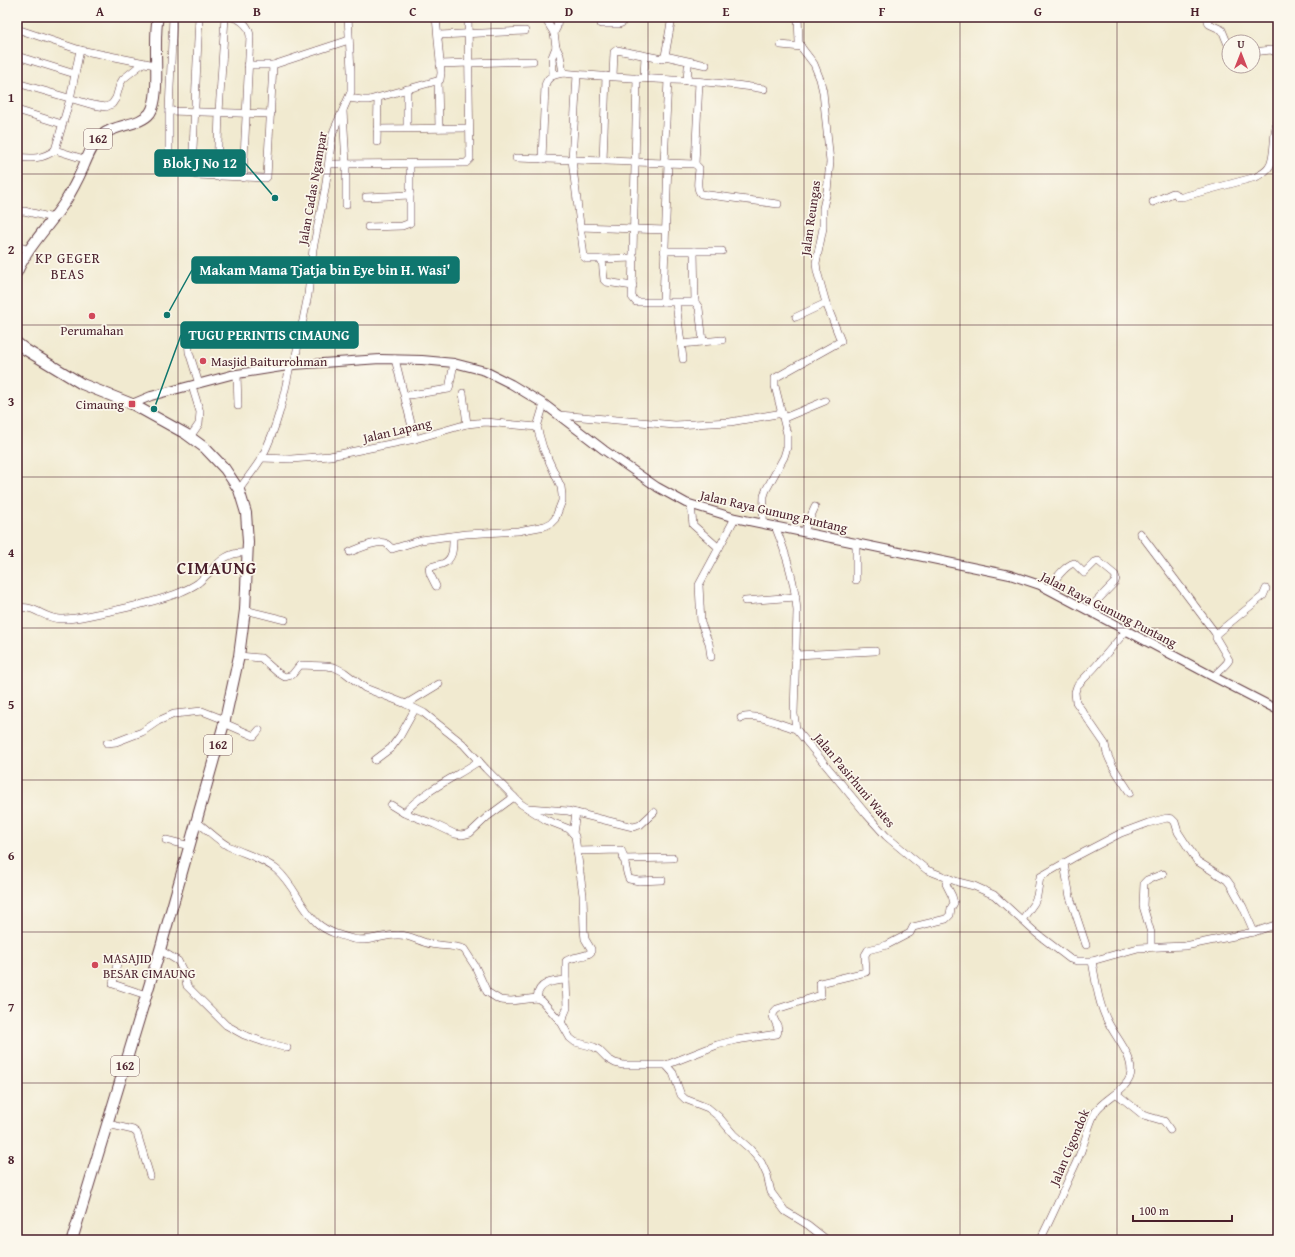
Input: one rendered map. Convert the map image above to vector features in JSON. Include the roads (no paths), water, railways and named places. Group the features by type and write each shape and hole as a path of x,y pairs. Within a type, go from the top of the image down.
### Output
{"main road":[{"name":"162","path":"17,272 29,250 74,187 94,144 102,135 112,129 138,121 150,114 156,88 155,65 158,17"},
{"name":"162","path":"17,342 26,350 82,384 132,404 190,437 215,457 239,490 246,513 248,542 246,608 239,656 225,721 160,950 72,1240"}],"street":[{"path":"173,17 169,111 169,160 170,166 192,168"},
{"path":"199,17 194,111 193,174 243,178 266,178 268,175 274,65"},
{"path":"217,176 224,17"},
{"path":"232,17 242,21 249,30 243,178"},
{"name":"Jalan Cadas Ngampar","path":"239,490 262,458 281,410 292,365 308,295 313,249 334,130 351,92 348,17"},
{"path":"436,17 441,79 438,81 439,128"},
{"path":"329,164 466,163 470,158 468,17"},
{"path":"544,17 554,33 563,73"},
{"path":"554,33 557,27 558,17"},
{"path":"601,24 622,23 622,17"},
{"path":"603,161 609,76 615,50 663,59 672,17"},
{"name":"Jalan Reungas","path":"763,522 764,496 784,457 787,447 787,434 775,386 775,378 841,341 826,303 817,271 816,263 823,228 823,208 827,191 830,153 820,79 814,64 801,47 798,32 798,17"},
{"path":"1207,17 1209,24 1222,30 1224,34"},
{"path":"17,29 80,50 155,65"},
{"path":"438,35 525,31"},
{"path":"248,65 274,65 349,40"},
{"path":"781,45 801,47"},
{"path":"553,75 552,57 556,47"},
{"path":"55,150 70,99 80,50"},
{"path":"1261,51 1271,50 1278,54"},
{"path":"17,56 75,74"},
{"path":"645,56 640,78 634,162 634,258 632,298 636,302 695,302"},
{"path":"664,56 706,66"},
{"path":"440,64 533,61"},
{"path":"17,83 70,99 106,107 112,104 116,98 123,79 143,63"},
{"path":"687,81 688,67"},
{"path":"542,158 545,86 546,82 553,75 563,73 687,81 740,85 764,89"},
{"path":"577,75 572,160 584,257 587,259 634,258"},
{"path":"663,302 668,80"},
{"path":"349,98 362,100 378,98 438,81"},
{"path":"699,82 696,164 699,168 698,189 701,194 778,204"},
{"path":"406,89 406,128"},
{"path":"378,98 378,142"},
{"path":"17,110 62,124"},
{"path":"343,110 346,164 346,205"},
{"path":"169,111 271,114"},
{"path":"1153,202 1173,193 1178,197 1182,197 1256,177 1265,172 1270,167 1272,161 1274,135 1278,120"},
{"path":"377,129 469,128"},
{"path":"17,157 35,159 55,150 87,160"},
{"path":"516,158 696,164"},
{"path":"368,227 402,226 408,224 410,221 410,164"},
{"path":"366,197 410,195"},
{"path":"17,212 24,211 53,218"},
{"path":"580,227 665,230"},
{"path":"17,246 29,250"},
{"path":"664,251 722,251"},
{"path":"694,251 695,302 699,308 703,342"},
{"path":"602,259 605,281 608,283 632,286"},
{"path":"676,302 683,359"},
{"path":"796,317 826,303"},
{"path":"188,340 200,412 199,424 190,437"},
{"path":"681,344 722,340"},
{"path":"395,359 415,439"},
{"name":"Jalan Raya Gunung Puntang","path":"132,404 151,396 237,374 292,365 349,360 395,359 454,363 485,372 511,384 544,404 604,450 657,487 673,497 691,505 735,518 763,522 775,526 1010,575 1048,589 1278,710"},
{"path":"410,395 449,389 454,363"},
{"path":"237,374 238,406"},
{"path":"463,393 467,424"},
{"path":"559,415 675,425 730,422 783,416 825,401"},
{"path":"350,552 376,543 386,544 392,549 421,540 537,528 551,523 555,519 562,501 561,487 543,448 537,427 544,404"},
{"name":"Jalan Lapang","path":"262,458 291,459 330,456 415,439 467,424 486,422 537,427"},
{"path":"691,505 693,525 719,548"},
{"path":"804,532 815,507"},
{"path":"711,657 710,643 701,623 699,585 735,518"},
{"name":"Jalan Pasirhuni Wates","path":"775,526 791,572 796,597 797,611 794,714 796,729 836,779 886,836 927,870 974,886 994,895 1036,933 1070,959 1077,961 1092,960 1138,948 1185,946 1254,932 1278,924"},
{"path":"1140,533 1216,634 1216,638 1229,660 1216,672 1214,677"},
{"path":"436,586 430,574 429,568 445,563 449,559 453,549 453,536"},
{"path":"856,542 856,580"},
{"path":"17,608 30,607 47,616 61,619 83,617 133,606 183,591 196,584 225,557 232,554 247,553"},
{"path":"1048,589 1070,565 1074,563 1084,573 1098,561 1115,575 1116,578 1115,582 1088,610"},
{"path":"1216,634 1219,630 1263,596 1266,589"},
{"path":"745,601 796,597"},
{"path":"246,608 285,620"},
{"path":"1126,631 1095,668 1077,686 1075,692 1076,702 1105,744 1110,761 1130,793"},
{"path":"796,655 874,651"},
{"path":"239,656 261,658 278,673 285,677 292,675 300,665 334,667 344,672 364,688 406,704 424,713 463,744 514,797 546,820 569,829 573,833 575,836 583,895 585,939 592,950 589,954 574,957 566,961 567,1008 561,1022"},
{"path":"406,704 439,684"},
{"path":"375,760 391,748 400,736 415,709"},
{"path":"107,743 116,742 142,732 158,721 174,714 196,711 202,711 254,736 259,730"},
{"path":"741,718 745,716 754,717 796,729"},
{"path":"404,813 414,802 440,784 479,761"},
{"path":"391,805 404,813 434,824 455,834 462,835 470,833 486,817 514,797"},
{"path":"528,808 568,811 636,828 654,812"},
{"path":"573,833 576,813"},
{"path":"1022,920 1034,903 1037,896 1040,877 1042,875 1121,833 1148,822 1168,818 1175,822 1178,832 1197,861 1228,880 1243,907 1254,932"},
{"path":"197,822 214,838 267,863 277,870 290,884 308,912 318,924 329,930 356,939 365,940 398,935 431,944 460,947 466,951 487,992 500,1000 506,1001 537,998 561,1022 570,1038 575,1042 594,1047 608,1059 623,1065 666,1065 717,1045 736,1040 777,1034 778,1026 772,1015 777,1009 821,994 820,983 866,972 865,955 870,949 887,945 910,933 913,927 946,919 950,915 951,908 954,903 946,884 948,878"},
{"path":"166,840 190,846"},
{"path":"577,851 621,850 624,854 626,872 630,880 662,880"},
{"path":"624,859 673,858"},
{"path":"1064,864 1070,897 1086,945"},
{"path":"1152,947 1151,933 1143,906 1144,883 1146,880 1163,874"},
{"path":"160,950 178,961 184,973 187,986 226,1026 244,1035 287,1048"},
{"name":"Jalan Cigondok","path":"1040,1240 1076,1162 1096,1111 1103,1103 1117,1094 1131,1075 1129,1059 1119,1038 1108,1023 1102,1008 1096,988 1092,960"},
{"path":"117,964 113,984 146,995"},
{"path":"537,998 540,989 546,984 554,981 566,980"},
{"path":"666,1065 673,1073 681,1095 685,1099 708,1108 750,1149 761,1162 767,1175 771,1192 784,1211 808,1225 827,1240"},
{"path":"1117,1094 1143,1115 1164,1121 1170,1130"},
{"path":"108,1124 134,1130 137,1134 150,1176"}],"place":[{"name":"Blok J No 12","path":"275,198"},
{"name":"Makam Mama Tjatja bin Eye bin H. Wasi'","path":"167,315"},
{"name":"Perumahan","path":"92,316"},
{"name":"Masjid Baiturrohman","path":"203,361"},
{"name":"Cimaung","path":"132,404"},
{"name":"TUGU PERINTIS CIMAUNG","path":"154,409"},
{"name":"MASAJID BESAR CIMAUNG","path":"95,965"}],"district":[{"name":"KP GEGER BEAS","path":"68,266"},
{"name":"CIMAUNG","path":"217,568"}]}
